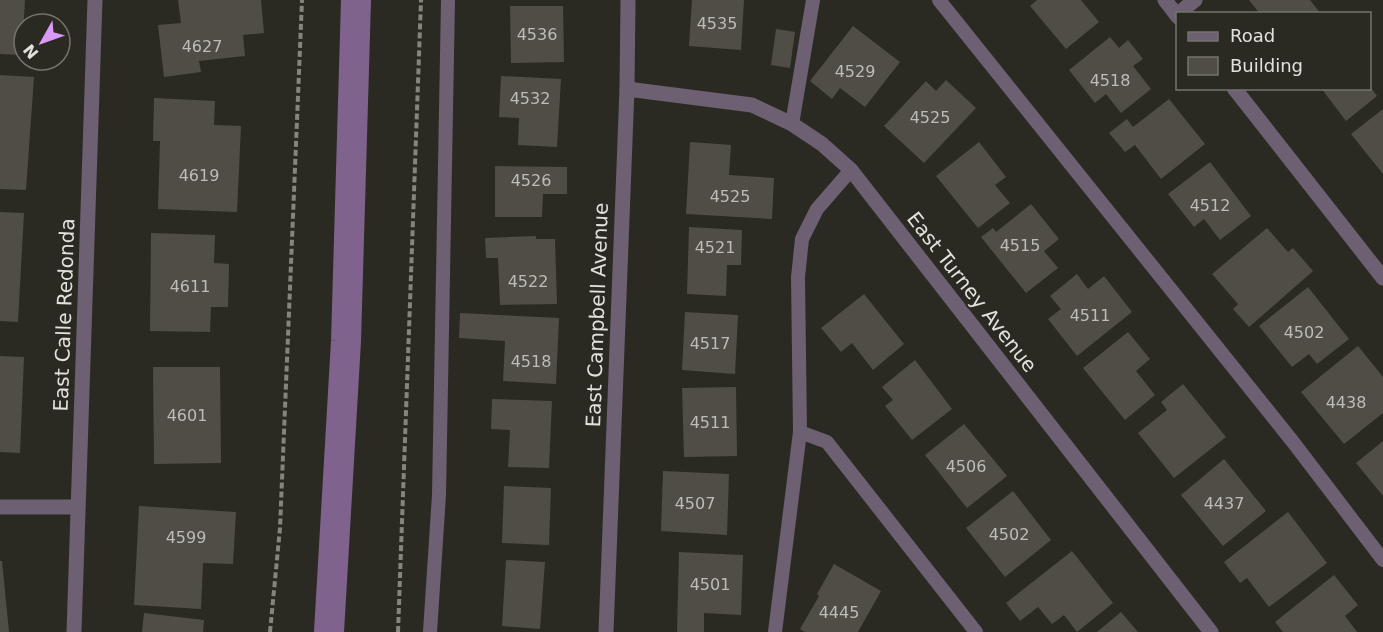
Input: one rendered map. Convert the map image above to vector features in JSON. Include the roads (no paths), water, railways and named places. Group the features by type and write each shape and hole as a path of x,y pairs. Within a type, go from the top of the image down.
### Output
{"street":[{"name":"East Calle Redonda","path":"74,632 95,0"},
{"name":"East Campbell Avenue","path":"606,632 627,89 628,0"},
{"path":"1165,0 1176,14"},
{"path":"1181,12 1195,0"},
{"name":"East Turney Avenue","path":"627,89 752,105 792,124 822,144 851,170 1211,632"},
{"path":"1236,90 1383,278"},
{"path":"0,507 78,507"}],"lane":[{"path":"430,632 439,495 448,0"},
{"path":"792,124 813,0"},
{"path":"939,0 1278,423 1383,560"},
{"path":"776,632 800,432 798,277 801,239 817,209 851,170"},
{"path":"800,432 827,442 976,632"}],"waterway":[{"path":"329,632 346,341 356,0"}]}
